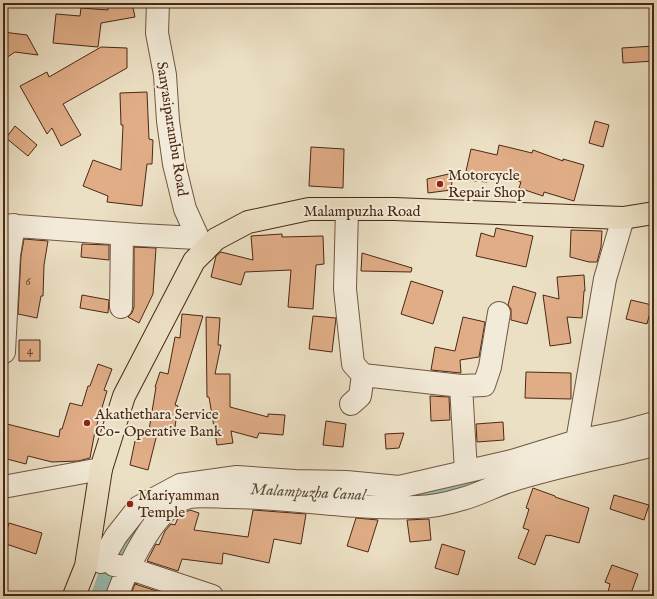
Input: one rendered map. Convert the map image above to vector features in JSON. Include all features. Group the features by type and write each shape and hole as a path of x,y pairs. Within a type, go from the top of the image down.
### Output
{"main road":[{"name":"Malampuzha Road","path":"74,596 93,564 101,469 124,396 194,261 201,244 216,239 248,222 308,209 394,209 623,218 654,213"}],"street":[{"name":"Sanyasiparambu Road","path":"158,3 157,33 164,75 174,164 185,209 201,244"},
{"path":"347,209 345,290 353,364 363,375 460,386 484,385 490,367 499,313"},
{"path":"582,462 577,441 605,279 623,218"},
{"path":"4,352 9,255 8,225 122,234 201,244"},
{"path":"121,307 122,234"},
{"path":"351,404 360,396 363,375"},
{"path":"460,386 466,471"},
{"path":"93,564 138,507 180,485 237,477 295,481 346,482 399,487 512,461 577,441 621,432 654,423"},
{"path":"117,596 132,558 158,519 172,507 190,497 248,497 361,507 419,507 462,499 509,481 654,445"},
{"path":"3,487 101,469"},
{"path":"93,564 128,568 212,596"}],"building":[{"path":"107,3 132,3 135,17 101,23 98,47 53,43 56,14 80,16 81,8 108,10"},
{"path":"3,32 27,35 38,55 15,52 3,60"},
{"path":"654,46 654,61 623,63 622,48"},
{"path":"101,47 127,48 127,68 63,104 81,135 61,146 52,128 47,134 20,86 47,72 49,77"},
{"path":"147,92 149,139 153,140 152,164 147,164 142,206 107,202 108,196 83,186 93,160 121,170 123,125 121,125 120,93"},
{"path":"595,121 609,125 603,147 589,143"},
{"path":"15,126 37,145 28,156 6,138"},
{"path":"499,145 532,153 533,150 563,161 563,159 584,165 574,201 544,192 543,196 519,188 521,182 487,174 487,182 464,180 471,149 497,155"},
{"path":"311,147 344,149 343,188 309,186"},
{"name":"Motorcycle Repair Shop","path":"453,173 451,190 428,193 427,179"},
{"path":"496,228 533,236 526,267 476,256 481,233 494,237"},
{"path":"571,230 602,231 601,247 597,262 589,262 570,257"},
{"path":"282,234 282,237 323,236 324,264 316,265 313,309 288,307 291,270 245,272 241,285 211,277 216,256 221,252 253,260 251,236"},
{"path":"24,239 48,241 44,265 43,296 41,296 37,318 18,314 21,256"},
{"path":"82,244 109,245 109,260 81,257"},
{"path":"134,247 156,248 153,294 139,323 128,317 132,313 134,307"},
{"path":"362,253 412,268 411,272 361,271"},
{"path":"584,275 585,291 582,318 567,317 571,343 550,346 543,295 559,299 557,277"},
{"path":"411,281 443,291 433,324 401,314"},
{"path":"513,286 536,293 527,324 511,320 511,309 508,305"},
{"path":"82,295 109,300 108,313 80,308"},
{"path":"631,300 652,305 647,324 626,319"},
{"path":"182,314 203,316 175,405 178,406 174,434 149,430 155,387 160,372 168,374 175,337 180,338"},
{"path":"313,316 336,318 332,352 309,349"},
{"path":"206,317 220,318 218,345 221,345 215,374 230,374 230,407 268,417 268,414 285,415 283,435 259,433 257,438 231,431 233,443 217,445 209,397 207,397"},
{"path":"463,317 485,322 479,357 460,360 461,373 431,370 435,347 455,351"},
{"path":"19,340 40,340 40,361 19,361"},
{"path":"98,364 112,369 104,390 107,391 95,431 90,458 78,461 52,462 28,456 26,464 3,458 3,423 59,437 60,429 62,429 70,403 82,406 88,386 90,386"},
{"path":"526,372 571,373 571,399 525,398"},
{"path":"430,396 449,397 450,420 431,421"},
{"path":"326,421 346,424 343,447 323,445"},
{"path":"503,422 504,440 477,442 476,424"},
{"path":"141,430 157,434 148,470 130,465 135,441 139,442"},
{"path":"404,433 399,448 386,449 385,434"},
{"path":"533,488 589,508 579,543 546,535 535,565 518,558 529,530 523,528 529,509 526,508"},
{"path":"614,495 649,505 644,520 610,509"},
{"path":"190,510 199,513 194,530 248,537 253,510 306,514 301,544 274,539 269,563 223,553 222,564 182,559 178,571 147,561 156,544 159,545 165,531 171,524 175,525 178,518"},
{"path":"356,518 378,520 368,552 347,546"},
{"path":"429,519 431,540 410,542 407,520"},
{"path":"9,523 42,533 36,554 3,543"},
{"path":"442,544 465,551 458,575 435,568"},
{"path":"612,565 638,574 630,596 607,596 610,584 605,582"},
{"path":"135,584 172,596 130,596"}],"waterway":[{"name":"Malampuzha Canal","path":"404,495 439,490 503,476"},
{"name":"Malampuzha Canal","path":"100,596 110,567 127,534 144,518 168,501"}],"place":[{"name":"Motorcycle Repair Shop","path":"440,184"},
{"name":"Akathethara Service Co- Operative Bank","path":"87,423"},
{"name":"Mariyamman Temple","path":"130,504"}]}
